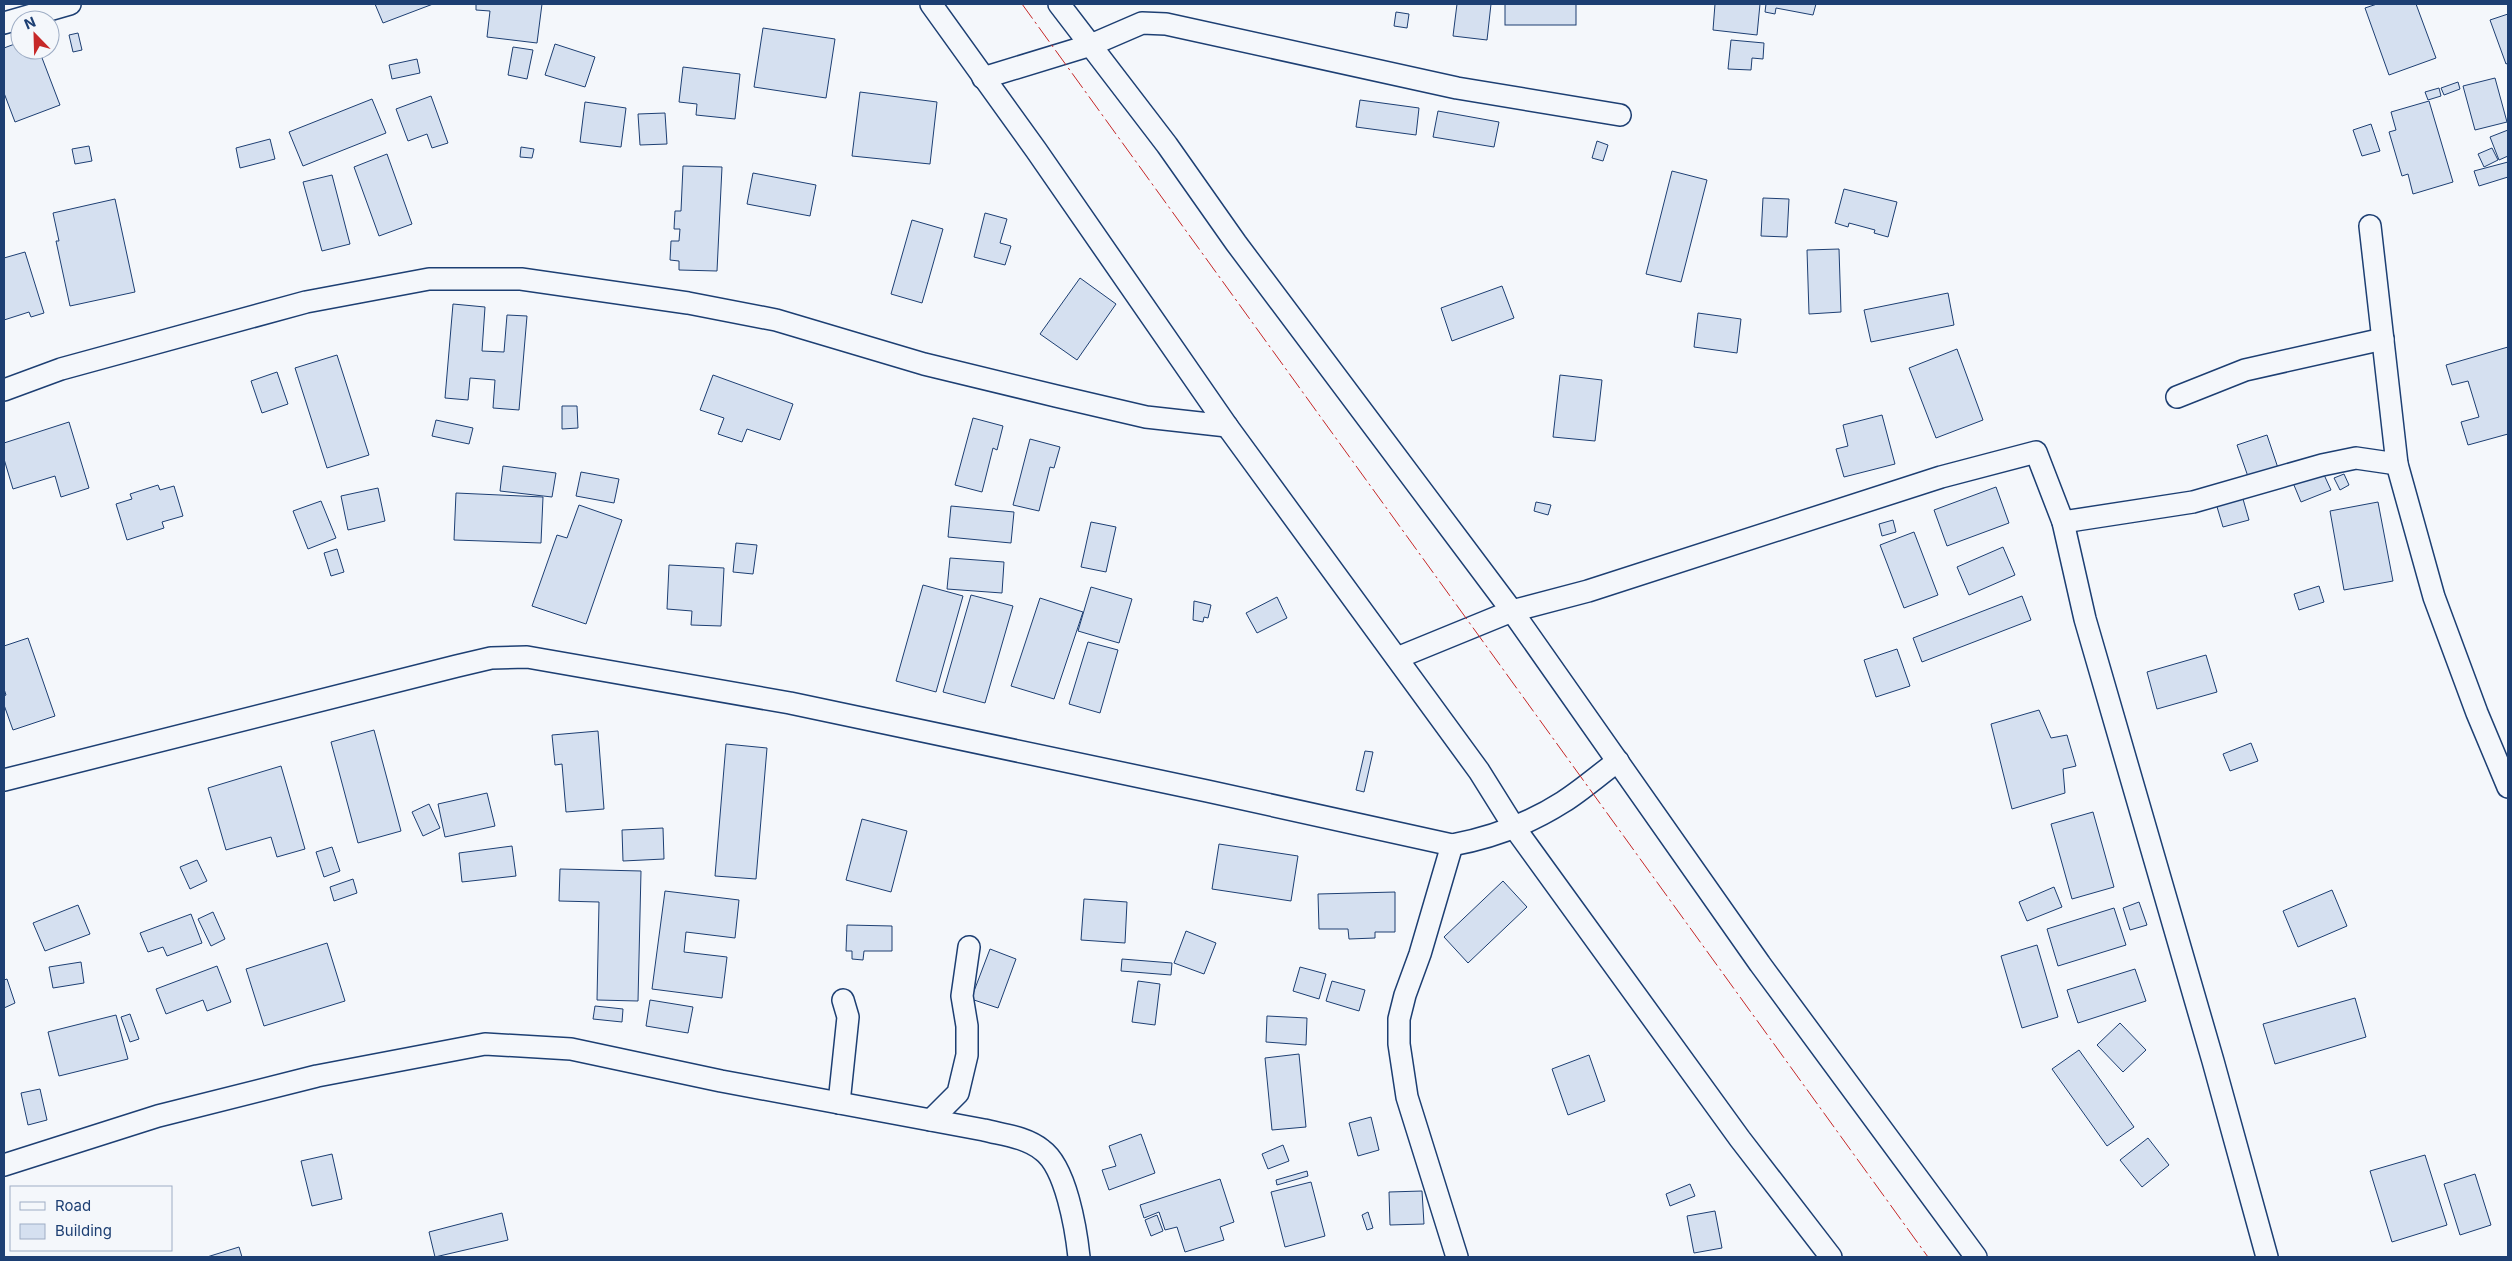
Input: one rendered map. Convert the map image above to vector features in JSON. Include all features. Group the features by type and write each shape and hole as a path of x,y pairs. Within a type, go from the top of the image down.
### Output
{"street":[{"path":"4,23 70,4"},
{"path":"931,4 1227,426 1479,771 1514,827 1740,1139 1831,1257"},
{"path":"1059,4 1512,612 1760,964 1976,1257"},
{"path":"984,78 1090,45 1142,23 1166,24 1457,88 1620,115"},
{"path":"2370,226 2397,464 2434,597 2477,713 2508,787"},
{"path":"4,390 61,369 306,302 429,279 521,279 688,303 776,320 924,364 1056,396 1146,416 1227,426"},
{"path":"2177,397 2245,370 2383,339"},
{"path":"1397,658 1512,612 1588,591 1941,477 2036,452 2062,522 2085,619 2214,1061 2267,1257"},
{"path":"2062,522 2193,502 2322,465 2356,458 2397,464"},
{"path":"4,780 491,658 527,658 790,703 1452,845 1476,841 1514,827 1563,802 1618,761"},
{"path":"1452,845 1420,954 1405,995 1399,1019 1399,1044 1407,1097 1457,1257"},
{"path":"931,1120 958,1093 966,1055 966,1026 962,996 969,947"},
{"path":"839,1103 848,1017 843,1000"},
{"path":"4,1165 158,1116 317,1076 485,1044 571,1049 721,1081 931,1120 1025,1140 1043,1150 1058,1170 1077,1236 1080,1257"}],"building":[{"path":"375,4 433,4 383,23"},
{"path":"476,4 542,4 537,43 487,37 490,11 476,10"},
{"path":"1457,4 1491,4 1487,40 1453,36"},
{"path":"1505,4 1576,4 1576,25 1505,25"},
{"path":"1715,4 1760,4 1757,35 1713,30"},
{"path":"1766,4 1816,4 1813,15 1776,8 1775,14 1765,12"},
{"path":"2377,4 2416,4 2436,58 2389,75 2365,8"},
{"path":"1396,12 1409,14 1407,28 1394,26"},
{"path":"2508,14 2508,63 2506,64 2490,20"},
{"path":"763,28 835,39 826,98 754,87"},
{"path":"78,33 82,50 73,52 69,35"},
{"path":"1731,40 1764,43 1763,59 1752,58 1751,70 1728,69"},
{"path":"555,44 595,57 585,87 545,75"},
{"path":"10,46 10,60 43,60 60,105 15,122 4,93 4,48"},
{"path":"513,47 533,50 527,79 508,75"},
{"path":"417,59 420,73 392,79 389,65"},
{"path":"683,67 740,74 735,119 696,115 697,104 679,102"},
{"path":"2495,78 2507,122 2475,130 2463,86"},
{"path":"2458,82 2460,89 2444,95 2441,88"},
{"path":"2439,88 2441,96 2428,100 2425,92"},
{"path":"860,92 937,102 930,164 852,156"},
{"path":"431,96 448,143 432,148 427,134 408,141 396,109"},
{"path":"372,99 386,133 303,166 289,132"},
{"path":"1360,100 1419,108 1416,135 1356,127"},
{"path":"2429,101 2453,182 2413,194 2408,174 2402,176 2389,132 2396,130 2391,112"},
{"path":"585,102 626,108 621,147 580,142"},
{"path":"1438,111 1499,122 1494,147 1433,137"},
{"path":"665,113 667,144 640,145 638,114"},
{"path":"2371,124 2380,151 2362,156 2353,130"},
{"path":"2508,130 2508,156 2499,160 2490,137"},
{"path":"270,139 275,159 240,168 236,148"},
{"path":"1597,141 1608,145 1603,161 1592,158"},
{"path":"89,146 92,161 75,164 72,149"},
{"path":"521,147 534,149 532,158 520,157"},
{"path":"2492,148 2498,160 2484,167 2478,154"},
{"path":"387,154 412,224 379,236 354,167"},
{"path":"2508,162 2508,177 2479,186 2474,171"},
{"path":"683,166 722,167 717,271 679,270 679,261 670,260 671,241 679,241 680,229 674,229 675,211 681,211"},
{"path":"1672,171 1707,180 1681,282 1646,274"},
{"path":"753,173 816,185 810,216 747,204"},
{"path":"332,175 350,244 322,251 303,182"},
{"path":"1844,189 1897,202 1888,237 1874,233 1875,230 1849,223 1848,227 1835,223"},
{"path":"1763,198 1789,199 1787,237 1761,236"},
{"path":"115,199 135,292 70,306 56,241 59,241 53,213"},
{"path":"985,213 1007,219 1000,243 1011,246 1005,265 974,257"},
{"path":"912,220 943,229 922,303 891,294"},
{"path":"1839,249 1841,312 1809,314 1807,250"},
{"path":"25,252 44,313 31,317 29,312 4,320 4,258"},
{"path":"1080,278 1116,304 1077,360 1040,334"},
{"path":"1502,286 1514,318 1452,341 1441,308"},
{"path":"1948,293 1954,325 1871,342 1864,310"},
{"path":"453,304 485,307 482,351 504,352 507,315 527,316 519,410 493,408 495,380 470,378 468,400 445,398"},
{"path":"1698,313 1741,319 1737,353 1694,347"},
{"path":"2508,347 2508,434 2468,445 2461,422 2479,417 2468,381 2452,385 2446,365"},
{"path":"1957,349 1983,420 1936,438 1909,368"},
{"path":"337,355 369,455 327,468 295,368"},
{"path":"277,372 288,404 262,413 251,381"},
{"path":"713,375 793,404 780,440 747,429 742,442 718,434 724,418 700,410"},
{"path":"1560,375 1602,380 1595,441 1553,437"},
{"path":"562,406 577,406 578,428 562,429"},
{"path":"1882,415 1895,464 1844,477 1836,449 1848,446 1843,425"},
{"path":"973,418 1003,426 997,450 993,448 982,492 955,485"},
{"path":"436,420 473,428 469,444 432,436"},
{"path":"69,422 89,488 61,497 55,476 13,489 4,459 4,443"},
{"path":"2267,435 2281,477 2252,488 2237,445"},
{"path":"1030,439 1060,447 1054,468 1050,467 1039,511 1013,505"},
{"path":"503,466 556,473 552,497 500,491"},
{"path":"2320,466 2331,490 2301,502 2291,478"},
{"path":"581,472 619,479 614,503 576,496"},
{"path":"2344,474 2349,485 2340,490 2334,478"},
{"path":"158,485 160,490 174,486 183,516 162,522 164,528 127,540 116,504 132,499 130,494"},
{"path":"1996,487 2009,523 1947,546 1934,510"},
{"path":"378,488 385,521 348,530 341,496"},
{"path":"2241,492 2249,520 2223,527 2215,500"},
{"path":"456,493 543,497 541,543 454,540"},
{"path":"321,501 336,538 308,549 293,511"},
{"path":"1536,502 1551,505 1548,515 1534,511"},
{"path":"2378,502 2393,581 2344,590 2330,511"},
{"path":"579,505 622,520 586,624 532,606 557,535 567,538"},
{"path":"951,506 1014,512 1011,543 948,537"},
{"path":"1893,520 1896,532 1882,536 1879,524"},
{"path":"1091,522 1116,527 1106,572 1081,567"},
{"path":"1914,532 1938,595 1904,608 1880,545"},
{"path":"736,543 757,545 753,574 733,572"},
{"path":"2003,547 2015,575 1969,595 1957,567"},
{"path":"337,549 344,572 331,576 324,553"},
{"path":"950,558 1004,562 1002,593 947,589"},
{"path":"669,565 724,568 721,626 691,625 692,611 667,609"},
{"path":"923,585 963,596 936,692 896,681"},
{"path":"2319,586 2324,602 2299,610 2294,594"},
{"path":"1091,587 1132,599 1119,643 1078,631"},
{"path":"971,595 1013,606 985,703 943,692"},
{"path":"2022,596 2031,620 1922,662 1913,638"},
{"path":"1277,597 1287,618 1257,633 1246,613"},
{"path":"1040,598 1083,612 1054,699 1011,686"},
{"path":"1194,601 1211,605 1208,618 1204,617 1203,622 1193,620"},
{"path":"28,638 55,716 13,730 4,705 4,696 6,695 4,689 4,646"},
{"path":"1088,642 1118,650 1100,713 1069,704"},
{"path":"1897,649 1910,686 1876,697 1864,660"},
{"path":"2206,655 2217,692 2157,709 2147,672"},
{"path":"2039,710 2051,738 2067,735 2076,766 2063,769 2065,793 2012,809 1991,724"},
{"path":"374,730 401,831 358,843 331,742"},
{"path":"598,731 604,809 566,812 562,764 555,765 552,735"},
{"path":"2251,743 2258,761 2230,771 2223,754"},
{"path":"726,744 767,748 756,879 715,876"},
{"path":"1365,751 1373,752 1364,792 1356,790"},
{"path":"281,766 305,849 277,857 271,837 226,850 208,788"},
{"path":"487,793 495,826 445,837 438,804"},
{"path":"429,804 440,828 423,836 412,812"},
{"path":"2093,812 2114,887 2072,899 2051,824"},
{"path":"862,819 907,831 891,892 846,880"},
{"path":"663,828 664,859 623,861 622,830"},
{"path":"1219,844 1298,856 1291,901 1212,889"},
{"path":"512,846 516,876 462,882 459,853"},
{"path":"332,847 340,871 324,877 316,852"},
{"path":"197,860 207,881 190,889 180,867"},
{"path":"560,869 641,871 638,1001 597,1000 599,902 559,901"},
{"path":"353,879 357,893 334,901 330,887"},
{"path":"1503,881 1527,907 1468,963 1444,937"},
{"path":"2054,887 2062,907 2027,921 2019,902"},
{"path":"2332,890 2347,926 2298,947 2283,911"},
{"path":"665,891 739,900 735,938 686,932 684,952 727,957 722,998 652,989"},
{"path":"1395,892 1395,932 1375,932 1375,938 1349,939 1348,929 1319,929 1318,894"},
{"path":"1084,899 1127,902 1125,943 1081,940"},
{"path":"2139,902 2147,925 2130,930 2123,908"},
{"path":"78,905 90,934 45,951 33,923"},
{"path":"2114,908 2126,945 2058,966 2047,929"},
{"path":"213,912 225,939 211,946 198,919"},
{"path":"191,914 202,943 167,956 163,947 148,952 140,933"},
{"path":"847,925 892,926 892,951 864,951 863,960 852,959 852,951 846,951"},
{"path":"1186,931 1216,943 1204,974 1174,963"},
{"path":"327,943 345,1001 264,1026 246,969"},
{"path":"2037,945 2058,1017 2022,1028 2001,956"},
{"path":"990,949 1016,959 998,1008 971,999"},
{"path":"1122,959 1172,963 1171,975 1121,971"},
{"path":"81,962 84,983 53,988 49,967"},
{"path":"217,966 231,1002 207,1011 203,1000 166,1014 156,989"},
{"path":"1300,967 1326,974 1319,999 1293,991"},
{"path":"2135,969 2146,1001 2078,1023 2067,990"},
{"path":"7,979 15,1003 4,1008 4,980"},
{"path":"1138,981 1160,984 1155,1025 1132,1022"},
{"path":"1332,981 1365,990 1359,1011 1326,1001"},
{"path":"2355,998 2366,1037 2275,1064 2263,1024"},
{"path":"650,1000 693,1007 688,1033 646,1026"},
{"path":"595,1006 623,1009 622,1022 593,1019"},
{"path":"130,1014 139,1039 130,1042 121,1017"},
{"path":"116,1015 128,1059 59,1076 48,1032"},
{"path":"1267,1016 1307,1018 1306,1045 1266,1042"},
{"path":"2120,1023 2146,1050 2123,1072 2097,1045"},
{"path":"2079,1050 2134,1127 2107,1146 2052,1069"},
{"path":"1299,1054 1306,1127 1272,1130 1265,1058"},
{"path":"1589,1055 1605,1101 1568,1115 1552,1069"},
{"path":"40,1089 47,1120 28,1125 21,1093"},
{"path":"1371,1117 1379,1150 1358,1156 1349,1123"},
{"path":"1141,1134 1155,1173 1109,1190 1102,1170 1116,1166 1109,1146"},
{"path":"2148,1138 2169,1165 2142,1187 2120,1160"},
{"path":"1283,1145 1289,1161 1268,1169 1262,1154"},
{"path":"332,1154 342,1199 312,1206 301,1161"},
{"path":"2425,1155 2447,1225 2392,1242 2370,1171"},
{"path":"1307,1171 1308,1176 1277,1185 1276,1180"},
{"path":"2475,1174 2491,1225 2460,1235 2444,1184"},
{"path":"1220,1179 1234,1222 1220,1227 1224,1240 1185,1252 1177,1227 1165,1230 1159,1212 1144,1218 1140,1205"},
{"path":"1311,1182 1325,1236 1285,1247 1271,1192"},
{"path":"1690,1184 1695,1196 1670,1206 1666,1194"},
{"path":"1422,1191 1424,1224 1390,1225 1389,1192"},
{"path":"1715,1211 1722,1248 1694,1253 1687,1216"},
{"path":"1368,1212 1373,1228 1367,1230 1362,1215"},
{"path":"502,1213 508,1240 435,1257 429,1232"},
{"path":"1157,1215 1163,1231 1151,1236 1145,1220"},
{"path":"239,1247 242,1257 207,1257"}],"power":[{"path":"1022,4 1928,1257"}]}
